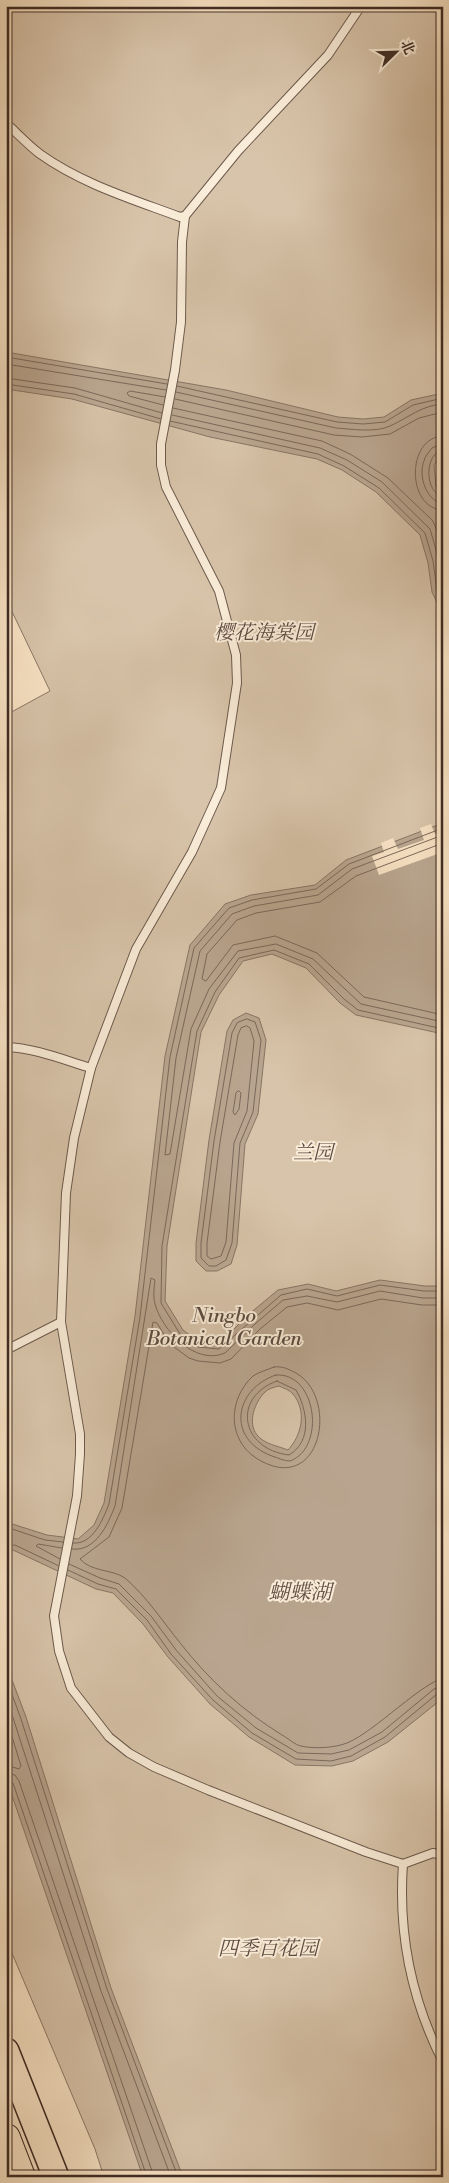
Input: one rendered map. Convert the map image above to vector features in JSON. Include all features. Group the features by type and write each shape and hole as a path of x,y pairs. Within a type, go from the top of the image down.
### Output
{"highway":[{"path":"6,2138 21,2177"}],"main road":[{"path":"6,2050 56,2177"}],"lane":[{"path":"361,6 328,55 238,151 185,216 182,242 181,322 175,370 161,444 161,465 166,487 219,591 225,607 236,654 237,682 221,788 212,813 192,852 136,949 91,1068 74,1138 66,1193 61,1322 80,1434 77,1496 54,1616 58,1642 71,1688 109,1737 129,1753 154,1767 208,1790 366,1852 403,1864 433,1853 443,1855"},
{"path":"6,123 39,153 73,174 108,190 185,216"},
{"path":"6,1048 18,1048 53,1056 91,1068"},
{"path":"6,1350 61,1322"},
{"path":"403,1864 401,1894 407,1961 415,1996 442,2058"}],"green space":[{"name":"Ningbo Botanical Garden","path":"6,6 443,6 443,2177 104,2177 95,2149 6,1939 6,715 50,691 6,599"}],"water":[{"path":"6,352 226,390 338,417 363,419 384,417 411,400 443,393 443,453 434,465 436,486 443,493 443,615 432,592 428,563 420,535 376,492 342,470 317,459 210,437 72,399 6,389"},
{"name":"蝴蝶湖","path":"443,823 443,1034 356,1015 340,1003 306,968 272,954 243,961 219,995 201,1032 167,1246 165,1301 183,1330 200,1343 219,1344 248,1315 278,1290 308,1284 336,1291 380,1280 425,1286 443,1286 443,1695 438,1702 388,1742 353,1761 332,1766 295,1765 249,1737 210,1704 168,1657 143,1624 113,1593 96,1589 13,1550 6,1551 6,1522 47,1535 78,1539 94,1525 104,1503 135,1316 165,1056 190,945 225,904 251,895 315,885 346,860","holes":["279,1386 293,1394 300,1408 301,1415 297,1437 288,1450 267,1443 260,1438 254,1430 252,1418 261,1396 269,1389"]},
{"path":"246,1013 259,1018 266,1040 258,1114 245,1144 237,1245 231,1264 217,1271 206,1271 196,1261 196,1243 209,1140 227,1031 233,1020"},
{"path":"6,1664 26,1717 111,1988 183,2177 143,2177 6,1778"}],"pier":[{"path":"431,824 435,834 443,831 443,852 379,875 372,856 384,852 381,843 393,838 398,849 424,840 420,828"}],"park label":[{"name":"樱花海棠园","path":"264,632"},
{"name":"兰园","path":"313,1152"},
{"name":"四季百花园","path":"268,1948"}]}
